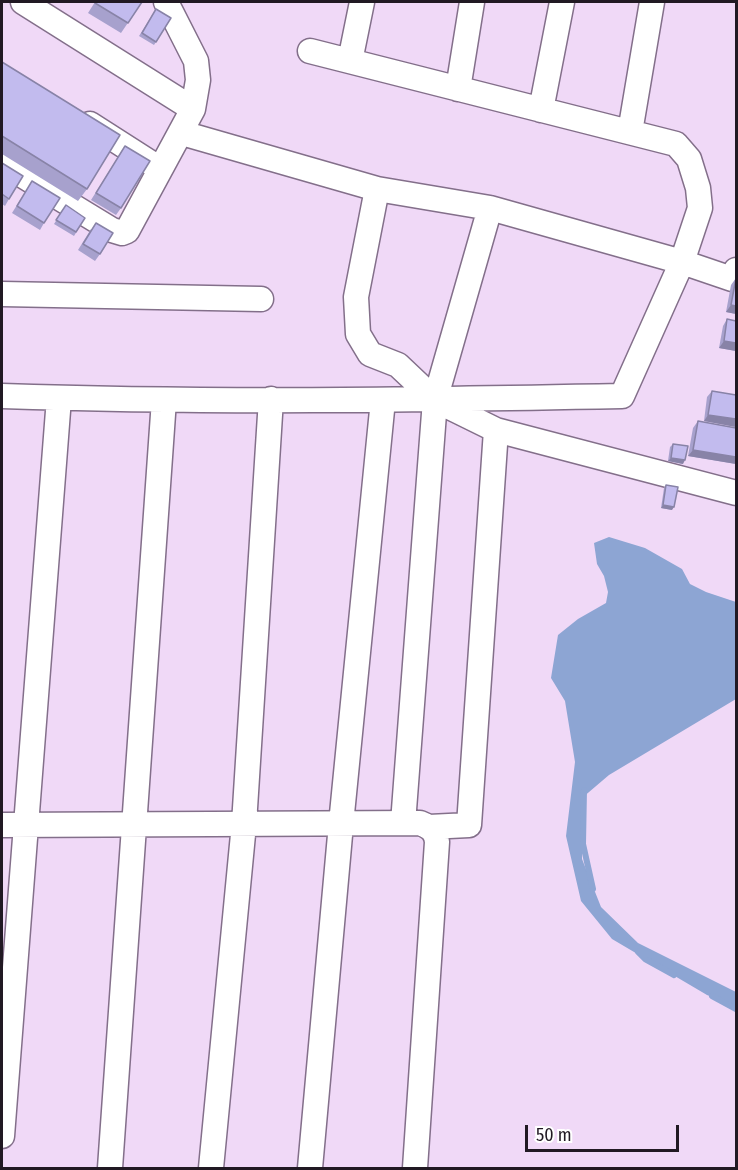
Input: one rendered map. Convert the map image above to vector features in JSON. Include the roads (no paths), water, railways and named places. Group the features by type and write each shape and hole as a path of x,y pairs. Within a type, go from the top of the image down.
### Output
{"street":[{"path":"23,2 194,109"},
{"path":"2,163 112,230 122,233 127,231 194,109 198,80 195,61 166,2"},
{"path":"351,62 362,2"},
{"path":"458,89 472,2"},
{"path":"542,110 562,2"},
{"path":"630,132 652,2"},
{"path":"2,396 164,400 435,400 622,396 682,262 700,208 698,188 689,159 676,144 310,51"},
{"path":"71,112 160,169"},
{"path":"182,133 377,189 490,208 682,262 732,279 736,270"},
{"path":"377,189 356,297 358,334 370,354 398,365 435,400 496,430 736,493"},
{"path":"403,824 435,400 490,208"},
{"path":"2,294 261,299"},
{"path":"2,1136 59,398"},
{"path":"211,1168 244,824 271,399"},
{"path":"110,1168 164,400"},
{"path":"310,1168 341,824 384,400"},
{"path":"2,825 469,825 496,430"},
{"path":"415,1168 437,842 436,834 429,826"}],"water":[{"path":"609,537 645,548 682,569 690,584 736,602 736,699 609,775 582,798 582,859 601,907 638,943 736,992 736,1007 707,995 612,939 581,901 566,836 575,762 565,701 551,678 558,635 578,619 606,603 608,592 604,576 597,564 594,543"}],"waterway":[{"path":"584,790 583,844 593,889"},
{"path":"638,952 645,959 674,975"},
{"path":"712,996 736,1009"}]}
